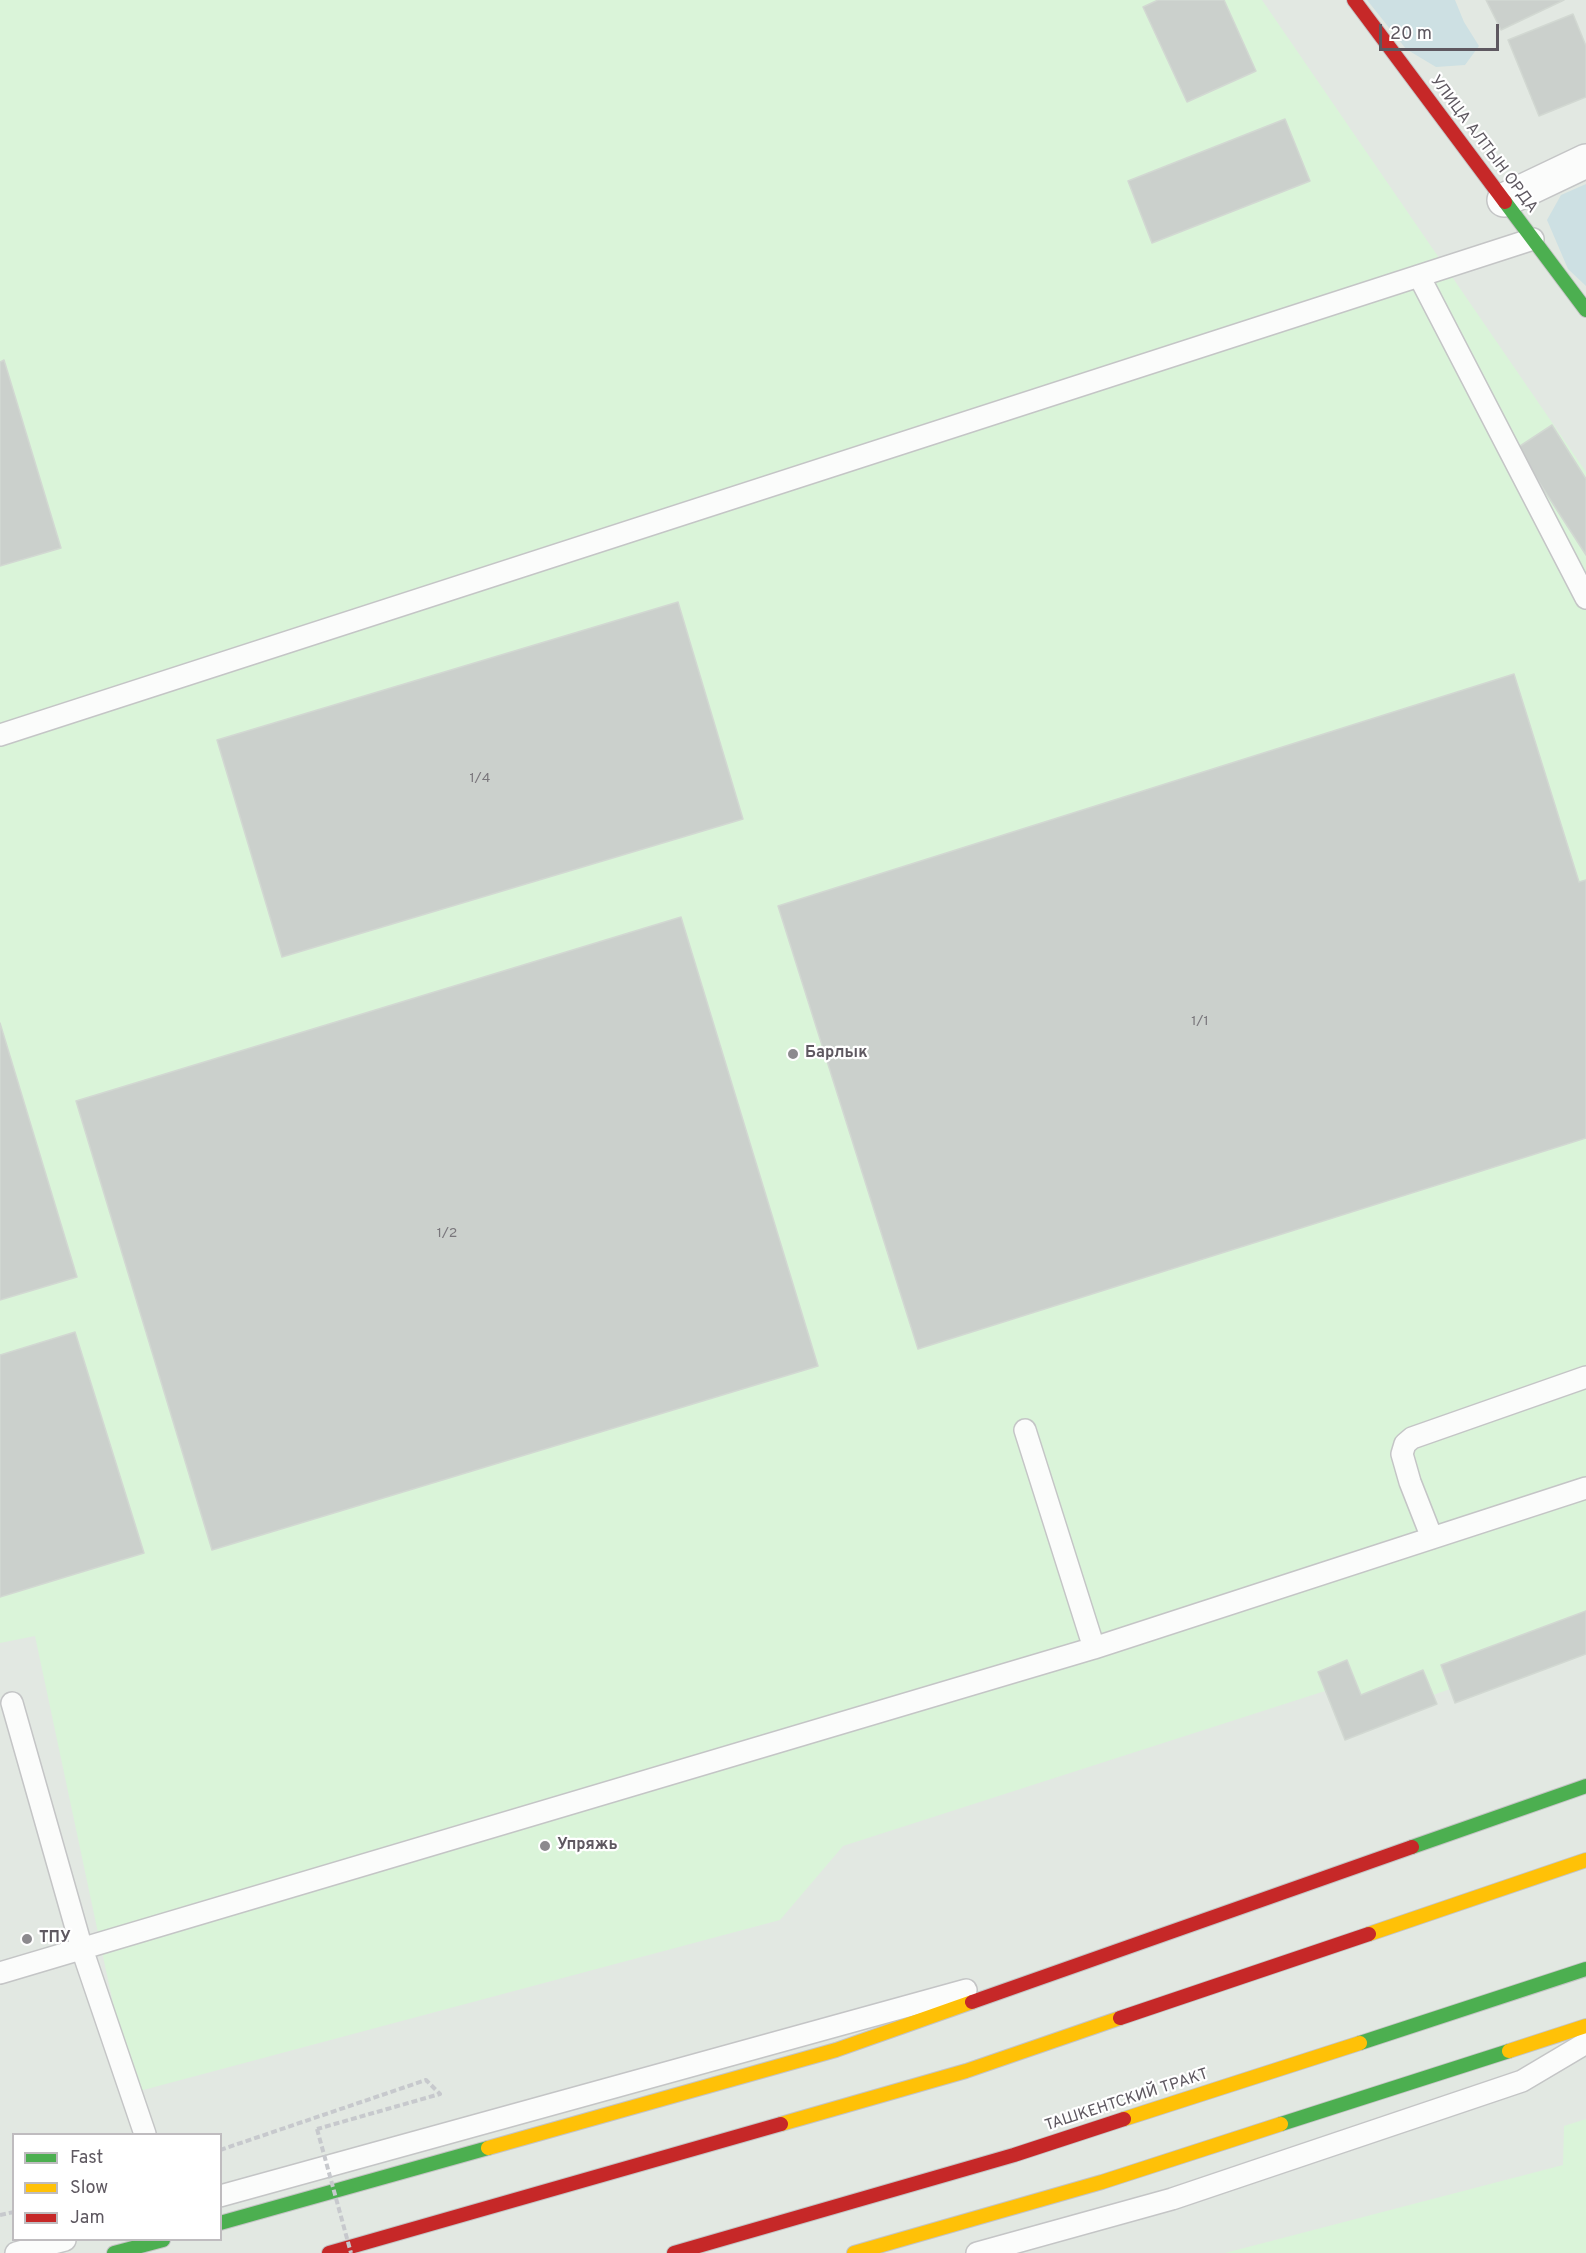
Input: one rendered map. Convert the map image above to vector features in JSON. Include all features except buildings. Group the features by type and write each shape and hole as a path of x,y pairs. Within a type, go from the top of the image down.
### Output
{"main road":[{"name":"УЛИЦА АЛТЫН ОРДА","path":"1354,0 1586,310"},
{"path":"222,2222 836,2050 1586,1786"},
{"path":"329,2253 966,2071 1586,1860"},
{"name":"ТАШКЕНТСКИЙ ТРАКТ","path":"674,2253 1014,2155 1586,1969"},
{"path":"854,2253 1102,2182 1586,2026"},
{"path":"114,2253 159,2241"}],"street":[{"path":"1504,200 1586,161"}],"lane":[{"path":"0,735 1533,239"},
{"path":"1419,276 1586,598"},
{"path":"1432,1538 1410,1482 1402,1454 1405,1444 1412,1437 1586,1377"},
{"path":"1025,1430 1094,1647"},
{"path":"0,1973 1094,1647 1586,1488"},
{"path":"12,1703 82,1949 145,2133"},
{"path":"222,2195 956,1991 1032,1982"},
{"path":"977,2253 1172,2199 1522,2082 1586,2043"},
{"path":"16,2253 61,2241"}],"path":[{"path":"222,2149 426,2080 440,2094 317,2129 351,2253"}],"shaded area":[{"name":"Барлык","path":"0,0 1262,0 1586,472 1586,1654 1455,1703 1450,1689 1433,1695 1437,1704 1345,1740 1325,1691 843,1846 780,1920 132,2093 35,1636 0,1643"},
{"path":"1367,0 1455,0 1464,22 1479,46 1465,65 1436,67 1406,49"},
{"path":"1586,184 1586,286 1568,269 1547,220 1561,195"},
{"path":"1586,2119 1586,2253 1225,2253 1563,2165 1564,2126"}],"traffic: fast":[{"path":"1505,202 1586,310"},
{"path":"1412,1847 1586,1786"},
{"path":"1360,2043 1586,1969"},
{"path":"1281,2124 1509,2051"},
{"path":"222,2222 488,2148"},
{"path":"114,2253 159,2241"}],"traffic: slow":[{"path":"1369,1934 1586,1860"},
{"path":"488,2148 836,2050 972,2002"},
{"path":"781,2124 966,2071 1120,2018"},
{"path":"1509,2051 1586,2026"},
{"path":"1124,2119 1360,2043"},
{"path":"854,2253 1102,2182 1281,2124"}],"traffic: jam":[{"path":"1354,0 1505,202"},
{"path":"972,2002 1412,1847"},
{"path":"1120,2018 1369,1934"},
{"path":"674,2253 1014,2155 1124,2119"},
{"path":"329,2253 781,2124"}],"place":[{"name":"Барлык","path":"793,1054"},
{"name":"Упряжь","path":"545,1846"},
{"name":"ТПУ","path":"27,1939"}]}
